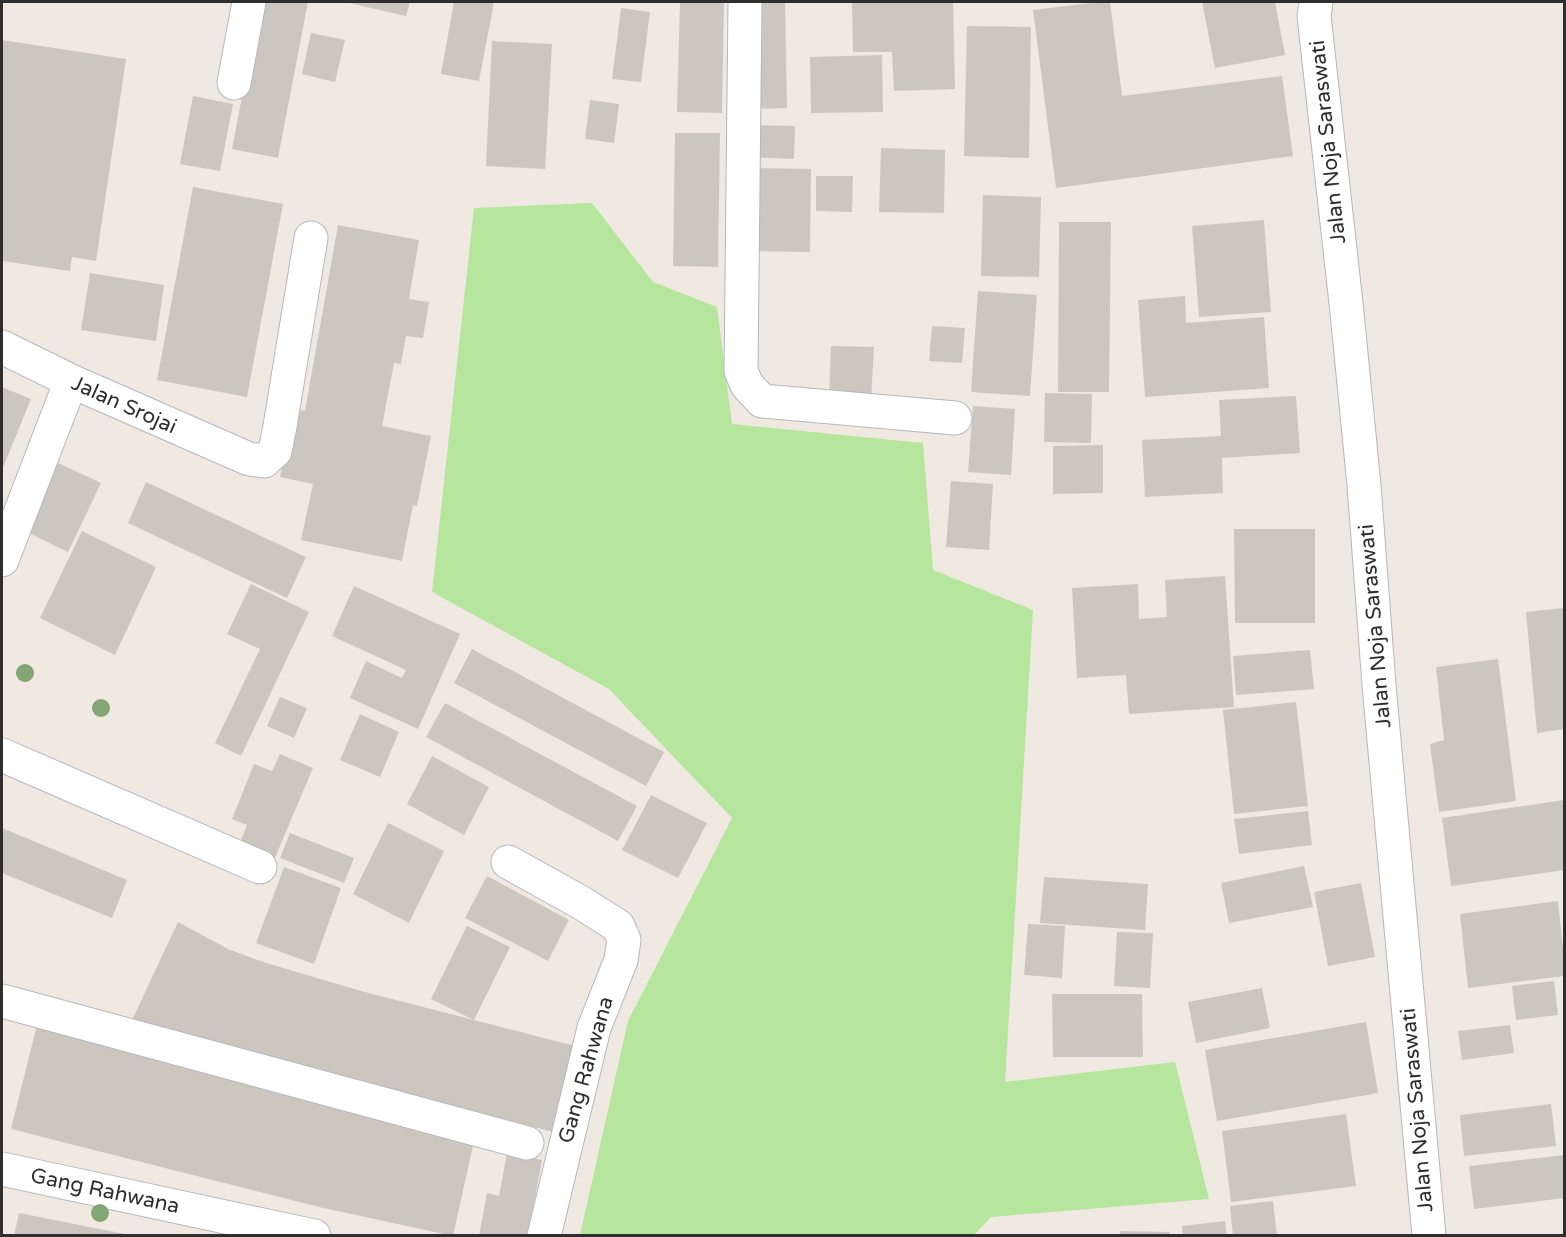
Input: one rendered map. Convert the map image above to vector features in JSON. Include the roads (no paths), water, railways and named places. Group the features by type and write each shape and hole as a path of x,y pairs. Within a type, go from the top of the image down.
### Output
{"street":[{"path":"234,83 249,2"},
{"path":"745,2 741,371 747,385 762,401 955,418"},
{"name":"Jalan Noja Saraswati","path":"1313,6 1362,462 1379,685 1429,1236"},
{"name":"Jalan Srojai","path":"2,347 71,381 249,459 264,461 275,451 311,238"},
{"path":"2,560 71,381"},
{"path":"2,755 260,867"},
{"name":"Gang Rahwana","path":"508,862 618,926 624,940 621,960 594,1028 544,1236"},
{"path":"2,1001 527,1143"},
{"name":"Gang Rahwana","path":"2,1169 314,1236"}]}
